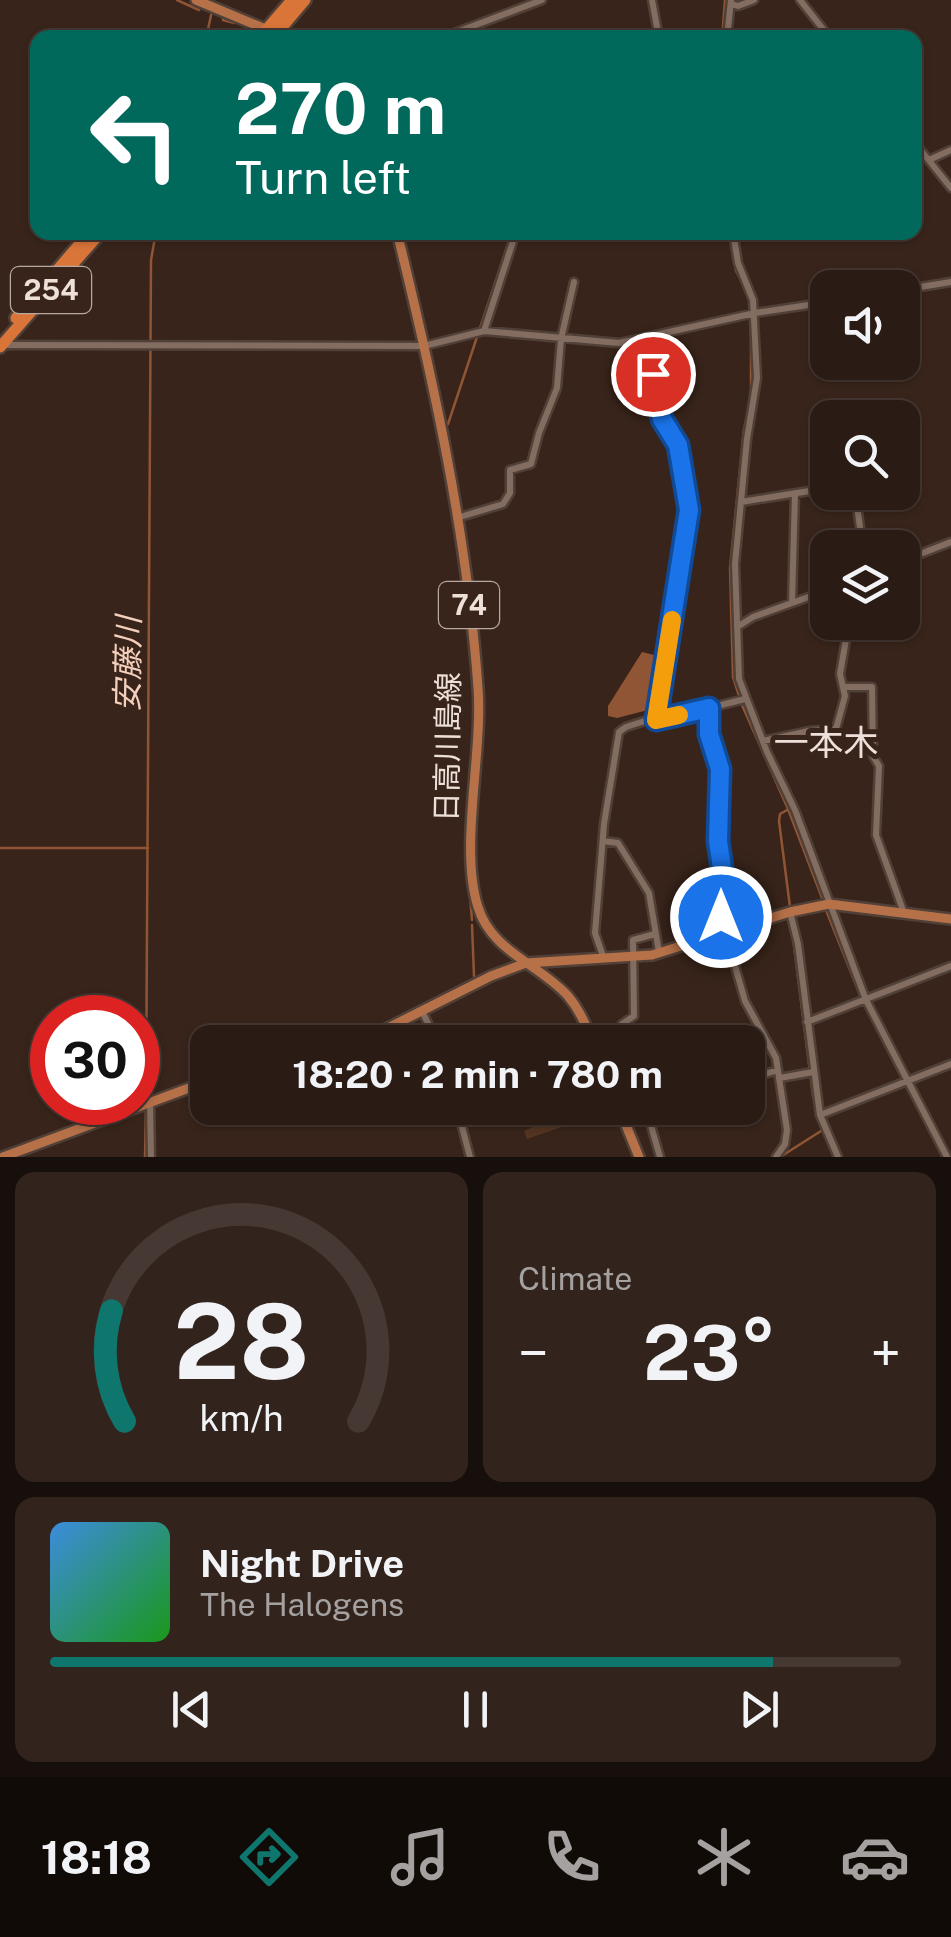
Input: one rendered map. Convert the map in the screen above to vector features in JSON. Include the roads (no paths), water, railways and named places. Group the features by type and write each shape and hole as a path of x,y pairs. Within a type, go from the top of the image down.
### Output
{"highway":[{"path":"275,30 292,0"},
{"path":"277,30 305,0"},
{"name":"254","path":"1,343 84,240"},
{"name":"254","path":"1,343 94,240"}],"main road":[{"path":"196,0 266,30"},
{"name":"日高川島線","path":"399,240 460,516 479,712 471,852 474,894 494,938 570,998 584,1025"},
{"path":"394,1025 526,963 659,954 790,912 829,904 951,920"},
{"path":"160,1097 190,1087"},
{"path":"3,1157 86,1125"},
{"path":"626,1125 639,1157"}],"street":[{"path":"462,30 542,0"},
{"path":"652,0 658,30"},
{"path":"728,30 731,2 738,6 754,0"},
{"path":"800,0 824,30"},
{"path":"928,160 951,150"},
{"path":"922,152 951,188"},
{"path":"484,331 513,240"},
{"path":"734,240 755,313 757,386 747,440 735,564 736,663 745,699 795,810 866,1000 947,1157"},
{"path":"460,516 503,504 510,493 510,470 535,460 539,432 556,388 574,282"},
{"path":"920,287 951,282"},
{"path":"1,343 424,346 484,331 618,343 810,305"},
{"path":"646,338 662,419 678,445 689,510 656,720"},
{"path":"741,502 810,491"},
{"path":"792,603 795,494"},
{"path":"920,554 951,542"},
{"path":"736,628 753,617 810,596"},
{"path":"762,741 809,730 836,729 845,696 840,674 846,640"},
{"path":"843,687 872,686 873,756 879,766 876,835 904,913"},
{"path":"604,960 595,933 619,732 626,726 745,699"},
{"path":"709,708 709,734 720,769 717,829 726,895 721,917 745,1001 768,1039 779,1074 787,1137 776,1157"},
{"path":"603,841 618,842 646,885 653,904 659,954"},
{"path":"790,912 798,944 820,1115 838,1157"},
{"path":"622,1025 634,1016 633,940 655,934"},
{"path":"806,1022 951,966"},
{"path":"422,1011 429,1025"},
{"path":"820,1115 951,1064"},
{"path":"765,1077 813,1072"},
{"path":"150,1125 151,1157"},
{"path":"461,1125 470,1157"},
{"path":"653,1125 660,1157"}],"waterway":[{"path":"177,0 199,10"},
{"path":"723,30 725,0"},
{"name":"安藤川","path":"208,30 212,11"},
{"path":"223,16 223,20 234,23"},
{"path":"243,25 251,29"},
{"name":"安藤川","path":"147,995 151,260 155,240"},
{"path":"448,424 509,240"},
{"path":"730,240 736,271 743,284"},
{"path":"751,315 751,397"},
{"path":"750,405 744,429 730,568 733,677 824,903"},
{"path":"455,527 472,668"},
{"path":"787,810 780,814 779,821 790,907"},
{"path":"0,848 148,848"},
{"path":"469,884 472,920"},
{"path":"826,910 862,1000 938,1147"},
{"path":"472,925 474,976"},
{"path":"792,930 813,1096 834,1157"},
{"name":"安藤川","path":"145,1157 146,1125"},
{"path":"458,1125 466,1157"},
{"path":"780,1157 821,1131"}],"district":[{"name":"一本木","path":"826,743"}]}
